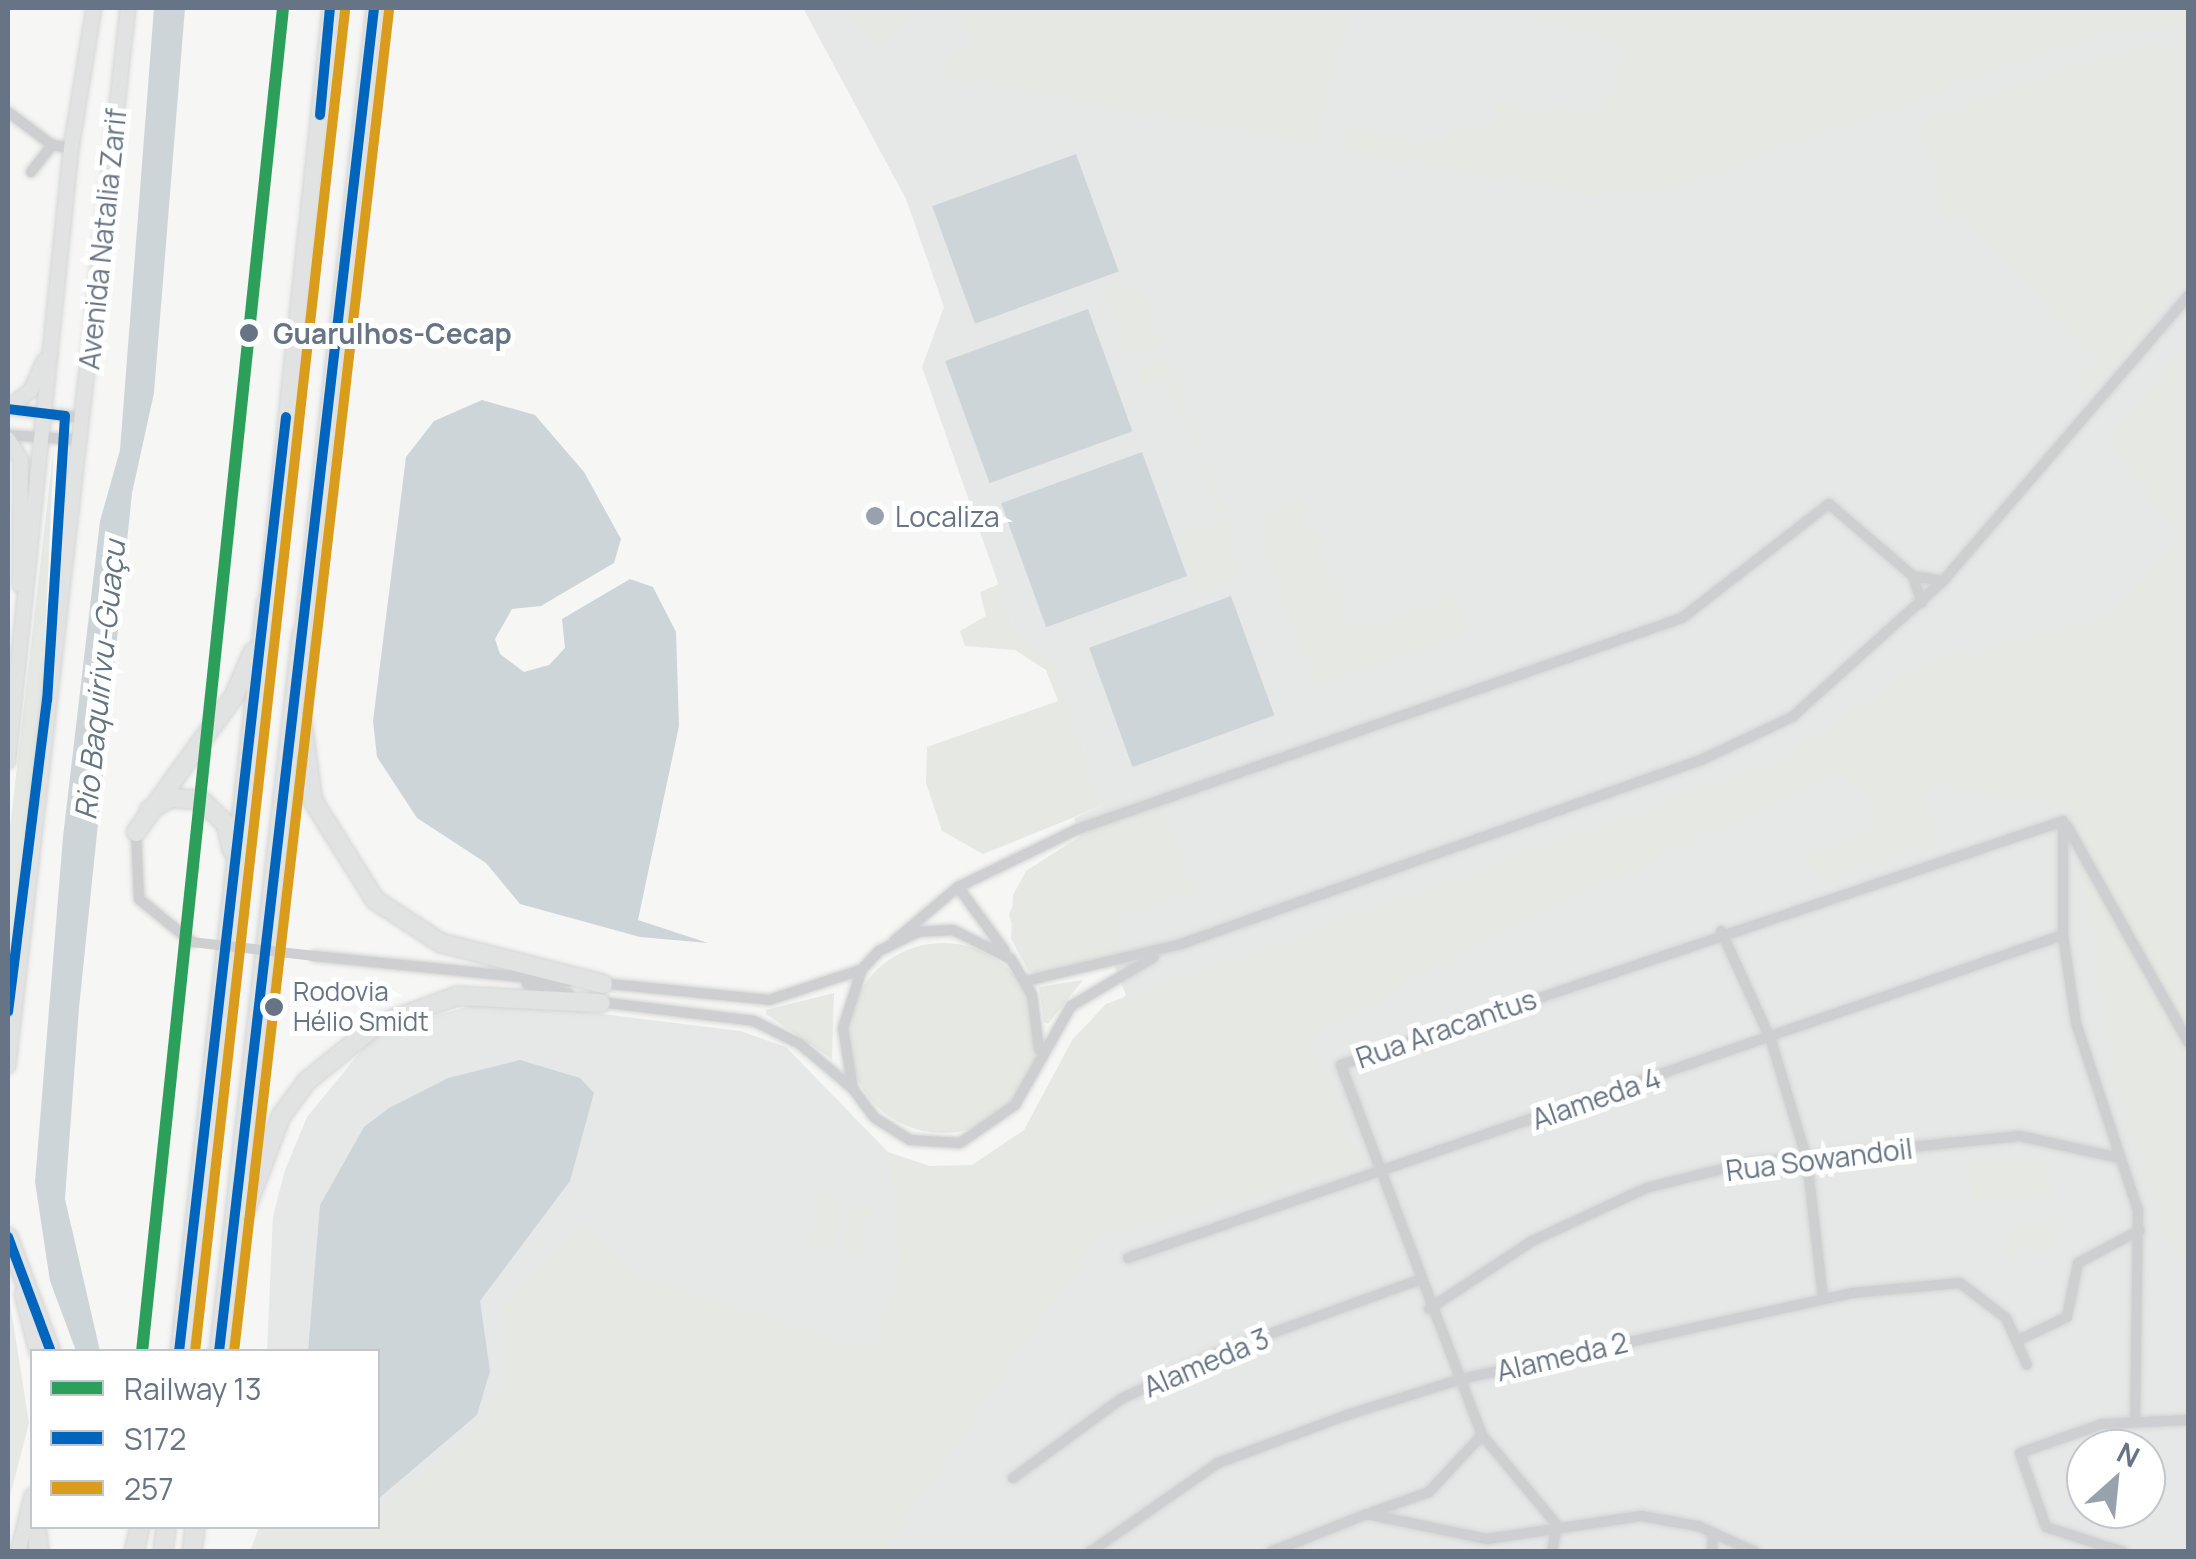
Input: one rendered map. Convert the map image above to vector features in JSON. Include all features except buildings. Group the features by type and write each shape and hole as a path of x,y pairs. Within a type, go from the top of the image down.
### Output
{"highway":[{"path":"136,832 234,696 266,603"},
{"path":"180,1349 266,603"},
{"path":"302,633 305,769 349,870 441,944 602,993"},
{"path":"219,1349 302,633"},
{"path":"136,832 164,800 208,804 230,832 234,894"},
{"path":"226,1303 261,1155 281,1116 338,1051 388,1020 457,996 602,993"},
{"path":"8,1239 50,1349"}],"main road":[{"name":"Avenida Natalia Zarif","path":"8,761 70,148 94,8"},
{"name":"Avenida Natalia Zarif","path":"8,1066 128,8"},
{"path":"266,603 330,8"},
{"path":"302,633 374,8"},
{"path":"8,409 31,390 50,347"},
{"path":"8,437 21,460 23,625"},
{"path":"8,1239 36,1349"}],"street":[{"path":"8,112 52,145 70,148"},
{"path":"31,172 52,145"},
{"path":"1026,982 1181,944 1748,741 1842,679 1922,604 2188,296"},
{"path":"8,409 83,418"},
{"path":"8,437 80,440"},
{"path":"502,978 602,993 769,1000 862,969 958,887 1078,829 1682,618 1829,504 1913,576 1943,581"},
{"path":"1913,576 1922,604"},
{"path":"2063,821 2063,935 2076,1023 2140,1230 2135,1420"},
{"path":"2063,821 2188,1042"},
{"name":"Rua Aracantus","path":"1557,1525 1482,1435 1428,1309 1341,1065 1721,931 2063,821"},
{"path":"136,832 131,873 140,900 192,942 502,978 754,1022 800,1044 853,1089 891,1132 960,1143 1015,1105 1039,1049 1084,995 1181,944"},
{"path":"958,887 1026,982 1039,1049"},
{"path":"894,942 953,930 1006,952"},
{"path":"1721,931 1770,1040 1807,1160 1823,1299"},
{"name":"Alameda 4","path":"1128,1258 1770,1040 2063,935"},
{"path":"853,1089 844,1028 862,969"},
{"name":"Rua Sowandoil","path":"1428,1309 1532,1242 1646,1188 1807,1160 2020,1136 2119,1158"},
{"path":"2027,1365 2021,1340 2068,1316 2078,1263 2140,1230"},
{"name":"Alameda 3","path":"1012,1478 1121,1399 1216,1353 1419,1280"},
{"name":"Alameda 2","path":"1090,1552 1218,1464 1460,1379 1823,1299 1960,1283 2021,1340"},
{"path":"2123,1552 2046,1527 2020,1453 2135,1420 2188,1420"},
{"path":"1271,1552 1429,1492 1482,1435"},
{"path":"1367,1514 1487,1539 1557,1525 1641,1516 1713,1533 1755,1552"},
{"path":"1552,1552 1557,1525"},
{"path":"1712,1552 1713,1533"}],"shaded area":[{"path":"803,8 2188,8 2188,1551 250,1552 258,1529 380,1529 380,1349 267,1349 273,1216 285,1170 307,1117 375,1034 489,1000 740,1031 786,1047 888,1152 989,1196 1073,1039 1126,995 1111,957 1028,970 1011,939 1013,895 1026,871 1080,837 1074,818 1102,806 1056,666 1017,637 922,367 944,307 906,199"},
{"path":"845,8 920,8 882,44"},
{"path":"945,8 1350,8 1318,147 940,77 952,57 980,43"},
{"path":"1484,8 2188,8 2188,27 2104,35 1676,190 1588,194 1338,152 1342,126 1445,144 1457,123 1493,124 1499,102 1599,114 1624,46"},
{"path":"2188,41 2188,274 2088,400 2075,383 2093,358 1971,222 1942,212 1918,130 1936,113 2117,51"},
{"path":"1139,277 1161,333 1155,349 1134,356 1123,351 1101,291"},
{"path":"2188,345 2188,1270 2158,1223 2108,1061 2072,812 1925,787 1944,842 1823,885 1804,856 1864,832 1873,798 1838,775 1479,945 1313,1036 1363,1167 1094,1242 883,1551 250,1552 258,1529 380,1529 380,1511 479,1427 499,1389 503,1306 582,1226 632,1272 868,1350 900,1266 888,1152 930,1166 972,1165 1024,1130 1073,1039 1106,1004 1784,757 1929,662 2115,613 2182,531 2105,441"},
{"path":"1161,360 1173,364 1246,577 1196,594 1175,535 1218,520 1166,380 1138,385 1138,368"},
{"path":"54,446 42,704 8,981 8,845"},
{"path":"1299,502 1355,628 1456,592 1471,634 1314,688 1254,527 1261,509"},
{"path":"999,584 1017,637 1056,665 1102,806 983,854 942,831 926,783 927,747 1058,701 1046,670 1015,650 965,646 960,631 986,616 980,592"},
{"path":"1169,808 1199,894 1114,923 1123,953 1039,976 1028,970 1009,915 1026,871 1081,836"},
{"path":"943,943 979,950 1010,971 1031,1002 1038,1038 1031,1074 1010,1105 979,1126 943,1133 907,1126 876,1105 855,1074 848,1038 855,1002 876,971 907,950"},
{"path":"1083,980 1048,1024 1044,1022 1039,987"},
{"path":"834,993 832,1059 766,1014 766,1010"},
{"path":"2047,1155 2050,1197 1971,1202 1968,1161"},
{"path":"815,1189 845,1194 835,1255 805,1250"},
{"path":"848,1205 873,1209 865,1259 840,1255"},
{"path":"2056,1217 2061,1248 2007,1256 2002,1226"},
{"path":"8,1290 29,1423 8,1504"}],"water":[{"name":"Rio Baquirivu-Guaçu","path":"154,8 185,8 154,393 132,493 79,1008 65,1199 100,1349 75,1349 50,1281 35,1182 63,837 100,521 120,450"},
{"path":"1076,154 1119,271 975,324 932,206"},
{"path":"1088,309 1132,431 990,483 945,361"},
{"path":"482,400 535,415 584,472 621,539 614,563 541,606 512,609 495,639 500,654 524,672 549,665 565,648 562,619 630,579 653,587 676,632 679,726 638,920 708,943 640,937 520,904 486,863 417,818 377,757 373,721 406,457 434,421"},
{"path":"1142,452 1187,576 1046,627 1001,503"},
{"path":"1231,596 1274,715 1133,767 1089,648"},
{"path":"520,1060 580,1078 594,1093 570,1181 480,1301 490,1371 477,1415 380,1497 380,1349 308,1349 320,1205 364,1127 389,1108 448,1078"}],"rail line":[{"name":"13","path":"142,1349 283,8"}],"transit line":[{"name":"S172","path":"320,115 330,8"},
{"name":"S172","path":"219,1349 374,8"},
{"name":"257","path":"195,1349 345,10"},
{"name":"257","path":"234,1349 389,10"},
{"name":"S172","path":"8,409 65,416 47,699 8,1012"},
{"name":"S172","path":"179,1349 286,417"},
{"name":"S172","path":"8,1237 50,1349"}],"place":[{"name":"Guarulhos-Cecap","path":"249,333"},
{"name":"Localiza","path":"875,516"},
{"name":"Rodovia Hélio Smidt","path":"274,1007"}]}
